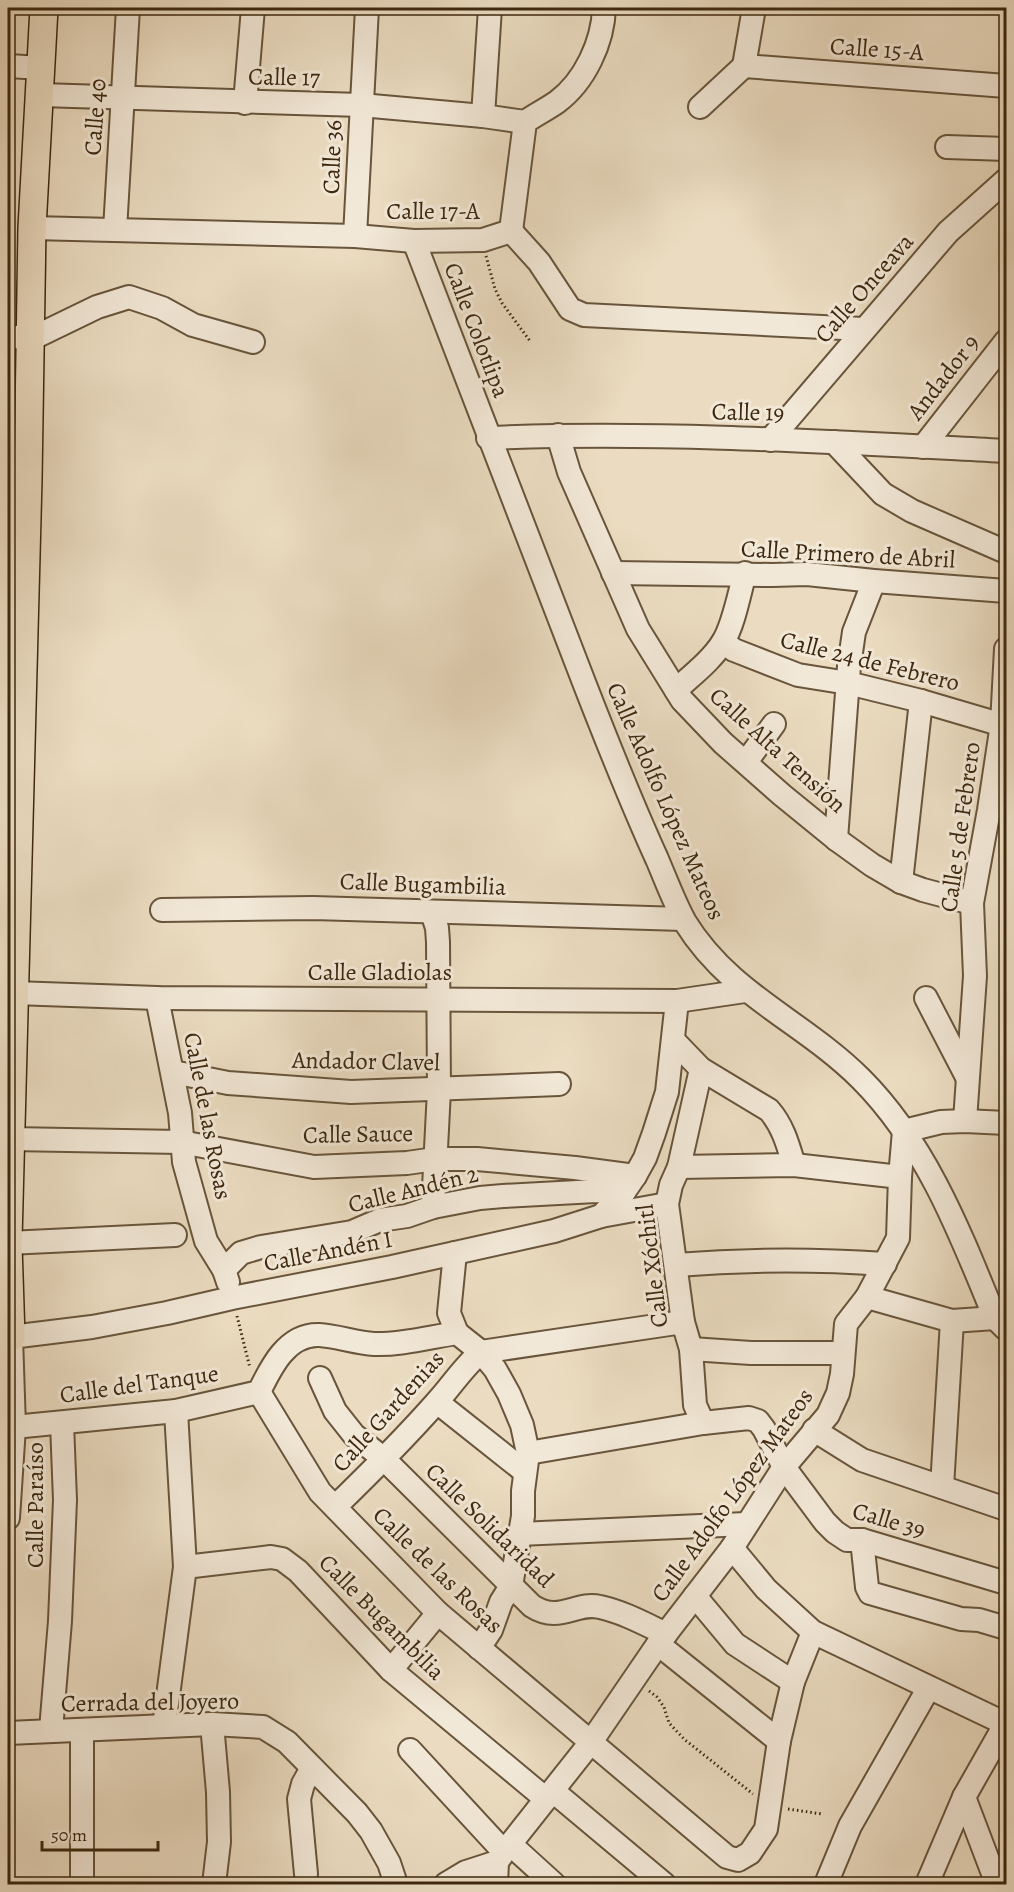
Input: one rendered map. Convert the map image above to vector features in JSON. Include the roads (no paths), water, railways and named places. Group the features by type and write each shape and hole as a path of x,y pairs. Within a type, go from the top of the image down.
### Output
{"main road":[{"path":"11,1337 8,1243 14,993 19,337 33,228 44,8"}],"street":[{"name":"Calle 40","path":"115,230 128,8"},
{"path":"245,103 253,8"},
{"name":"Calle 36","path":"356,236 367,8"},
{"path":"483,116 490,8"},
{"path":"511,231 525,122 559,100 579,79 595,54 604,8"},
{"path":"700,107 744,66 754,8"},
{"path":"8,66 42,68"},
{"name":"Calle 15-A","path":"744,66 1006,86"},
{"name":"Calle 17","path":"41,95 361,105 525,122"},
{"path":"947,147 1006,149"},
{"name":"Calle Onceava","path":"770,440 948,232 972,209 996,200 1006,180"},
{"name":"Calle 17-A","path":"33,228 356,236 414,241 483,240 511,231 539,262 570,309 584,315 863,329"},
{"name":"Calle Colotlipa","path":"414,241 488,438"},
{"path":"19,337 129,297 162,308 193,324 253,342"},
{"name":"Andador 9","path":"923,447 1006,341"},
{"name":"Calle 19","path":"488,438 558,435 770,440 1006,451"},
{"name":"Calle Alta Tensión","path":"558,435 569,472 638,629 682,700 723,743 836,839 872,865 901,882 923,891 972,903"},
{"name":"Calle Adolfo López Mateos","path":"488,438 628,796 684,919 717,964 745,991 809,1036 862,1080 904,1131 898,1239 867,1297 846,1324 842,1374 838,1393 828,1415 784,1467 732,1548 662,1639 591,1742 504,1853"},
{"path":"834,442 883,494 912,511 1006,552"},
{"name":"Calle Primero de Abril","path":"613,573 807,574 1006,591"},
{"path":"676,690 705,664 723,642 745,573"},
{"path":"836,839 849,666 854,632 874,581"},
{"name":"Calle 24 de Febrero","path":"723,642 734,650 798,675 848,683 1004,725"},
{"name":"Calle 5 de Febrero","path":"965,1120 975,976 972,903 1004,725 1006,649"},
{"path":"901,882 921,701"},
{"path":"746,762 774,724"},
{"name":"Calle Bugambilia","path":"162,910 313,908 684,919"},
{"path":"432,912 437,928 439,1090 433,1207"},
{"name":"Calle Gladiolas","path":"14,993 157,998 677,1001 745,991"},
{"name":"Calle de las Rosas","path":"157,998 180,1113 184,1162 206,1240 224,1270 232,1298"},
{"path":"927,998 968,1080"},
{"path":"677,1001 673,1040 701,1069 769,1110 777,1119 785,1135 794,1165"},
{"name":"Calle Andén I","path":"11,1337 92,1327 168,1313 554,1231 601,1216 629,1184 645,1158 667,1092 673,1040"},
{"name":"Calle Xóchitl","path":"701,1069 679,1167 671,1185 667,1204 683,1322 691,1349 695,1405 703,1423"},
{"name":"Andador Clavel","path":"173,1072 228,1083 351,1092 559,1084"},
{"path":"867,1297 952,1321 1001,1324 948,1207 904,1131 941,1122 965,1120 1006,1123"},
{"name":"Calle Sauce","path":"10,1139 181,1142 314,1167 407,1163 435,1159 477,1159 575,1168 629,1184"},
{"path":"679,1167 794,1165 900,1177"},
{"name":"Calle Andén 2","path":"224,1270 242,1254 261,1247 352,1232 380,1220 407,1216 433,1207 492,1197 596,1191 629,1184"},
{"path":"601,1216 667,1204"},
{"path":"8,1243 176,1235"},
{"path":"455,1253 449,1312 457,1333 481,1352 495,1369 509,1394 522,1425 526,1462 523,1516 511,1586 501,1602 491,1630 478,1648"},
{"path":"676,1265 790,1259 885,1264"},
{"path":"942,1487 952,1321"},
{"path":"481,1352 683,1322"},
{"path":"259,1392 268,1371 283,1350 301,1339 318,1335 374,1344 404,1342 457,1333"},
{"path":"8,1518 14,1427 11,1337"},
{"path":"691,1349 751,1353 843,1353"},
{"name":"Calle Gardenias","path":"335,1507 384,1459 437,1402 468,1362 481,1352"},
{"name":"Calle Solidaridad","path":"320,1378 335,1411 354,1435 384,1459 539,1611 563,1613 598,1606 624,1615 662,1639 779,1741"},
{"name":"Calle de las Rosas","path":"259,1392 320,1492 438,1613 727,1857 738,1860 750,1853 766,1829 779,1741 793,1682 813,1632"},
{"name":"Calle del Tanque","path":"14,1427 176,1411 259,1392"},
{"path":"437,1402 526,1462 703,1423"},
{"path":"164,1726 185,1567 176,1411"},
{"name":"Calle 39","path":"703,1423 749,1418 758,1421 784,1467 825,1522 847,1540 862,1540 1006,1583"},
{"name":"Calle Paraíso","path":"51,1730 60,1621 64,1511 62,1423"},
{"path":"814,1430 862,1460 1006,1509"},
{"path":"519,1534 746,1524"},
{"path":"862,1540 867,1591 961,1619 979,1620 1006,1628"},
{"path":"732,1548 766,1589 813,1632 928,1689 1006,1724 964,1797 927,1884"},
{"name":"Calle Bugambilia","path":"185,1567 271,1557 282,1559 298,1571 391,1670 664,1884"},
{"path":"695,1596 720,1629 735,1644 793,1682"},
{"path":"391,1670 438,1613"},
{"path":"826,1884 850,1826 928,1689"},
{"path":"212,1724 218,1792 219,1842 214,1884"},
{"name":"Cerrada del Joyero","path":"8,1733 212,1724 263,1727 286,1742 357,1813 389,1863 396,1884"},
{"path":"82,1730 82,1884"},
{"path":"410,1750 504,1853 554,1884"},
{"path":"306,1874 299,1799 303,1784 312,1768"},
{"path":"964,1797 997,1884"},
{"path":"446,1884 504,1853"},
{"path":"496,1884 504,1853"}]}
